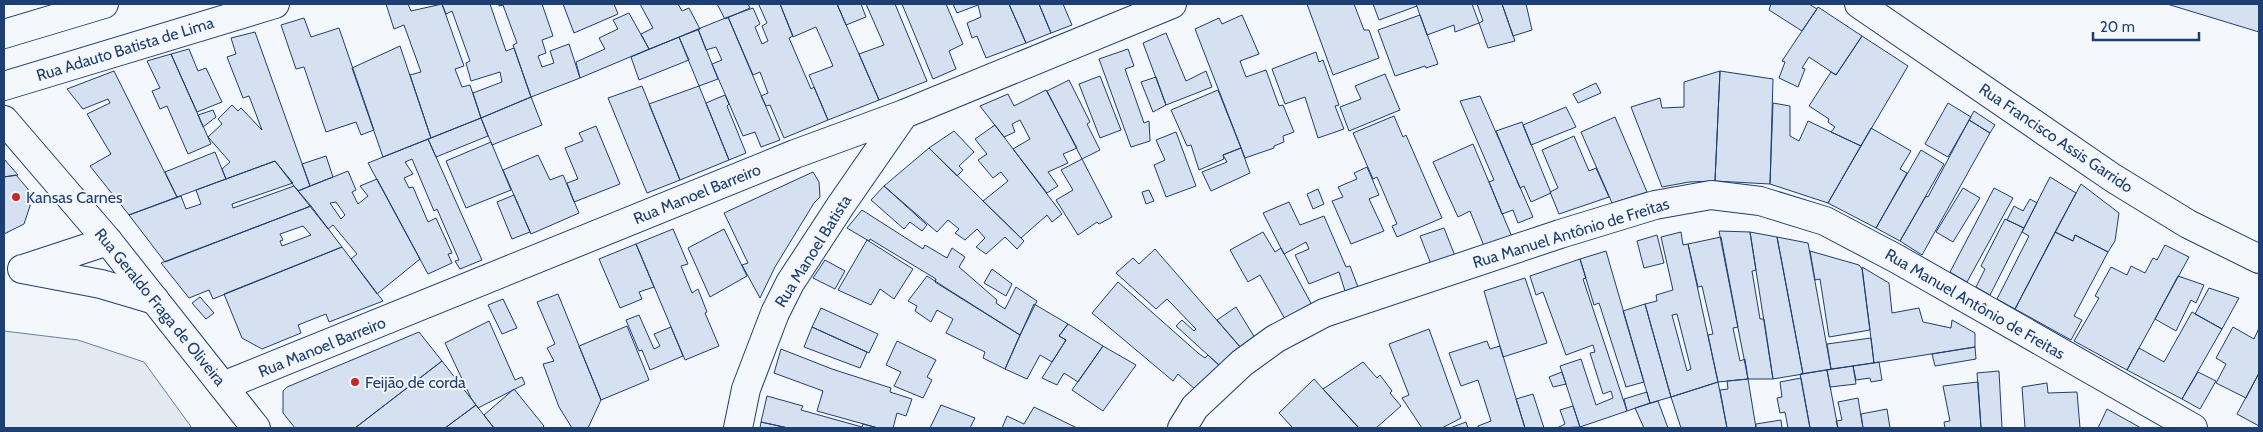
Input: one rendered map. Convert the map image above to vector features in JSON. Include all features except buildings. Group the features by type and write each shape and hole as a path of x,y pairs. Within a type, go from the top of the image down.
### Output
{"street":[{"path":"4,34 104,4"},
{"name":"Rua Adauto Batista de Lima","path":"4,86 275,4"},
{"name":"Rua Manoel Barreiro","path":"223,386 795,154 904,114 1172,4"},
{"name":"Rua Francisco Assis Garrido","path":"1859,4 2113,178 2188,224 2259,260"},
{"name":"Rua Manoel Batista","path":"738,428 746,389 775,313 790,283 904,114"},
{"name":"Rua Geraldo Fraga de Oliveira","path":"4,120 108,241 256,428"},
{"name":"Rua Manuel Antônio de Freitas","path":"1182,428 1195,407 1242,363 1275,340 1324,313 1560,234 1645,208 1711,195 1760,201 1825,221 1897,259 2193,428"},
{"path":"13,270 108,241"},
{"path":"13,270 101,284 155,300"}],"shaded area":[{"path":"4,331 78,340 144,362 192,428 4,428"}],"place":[{"name":"Kansas Carnes","path":"16,197"},
{"name":"Feijão de corda","path":"355,382"}]}
